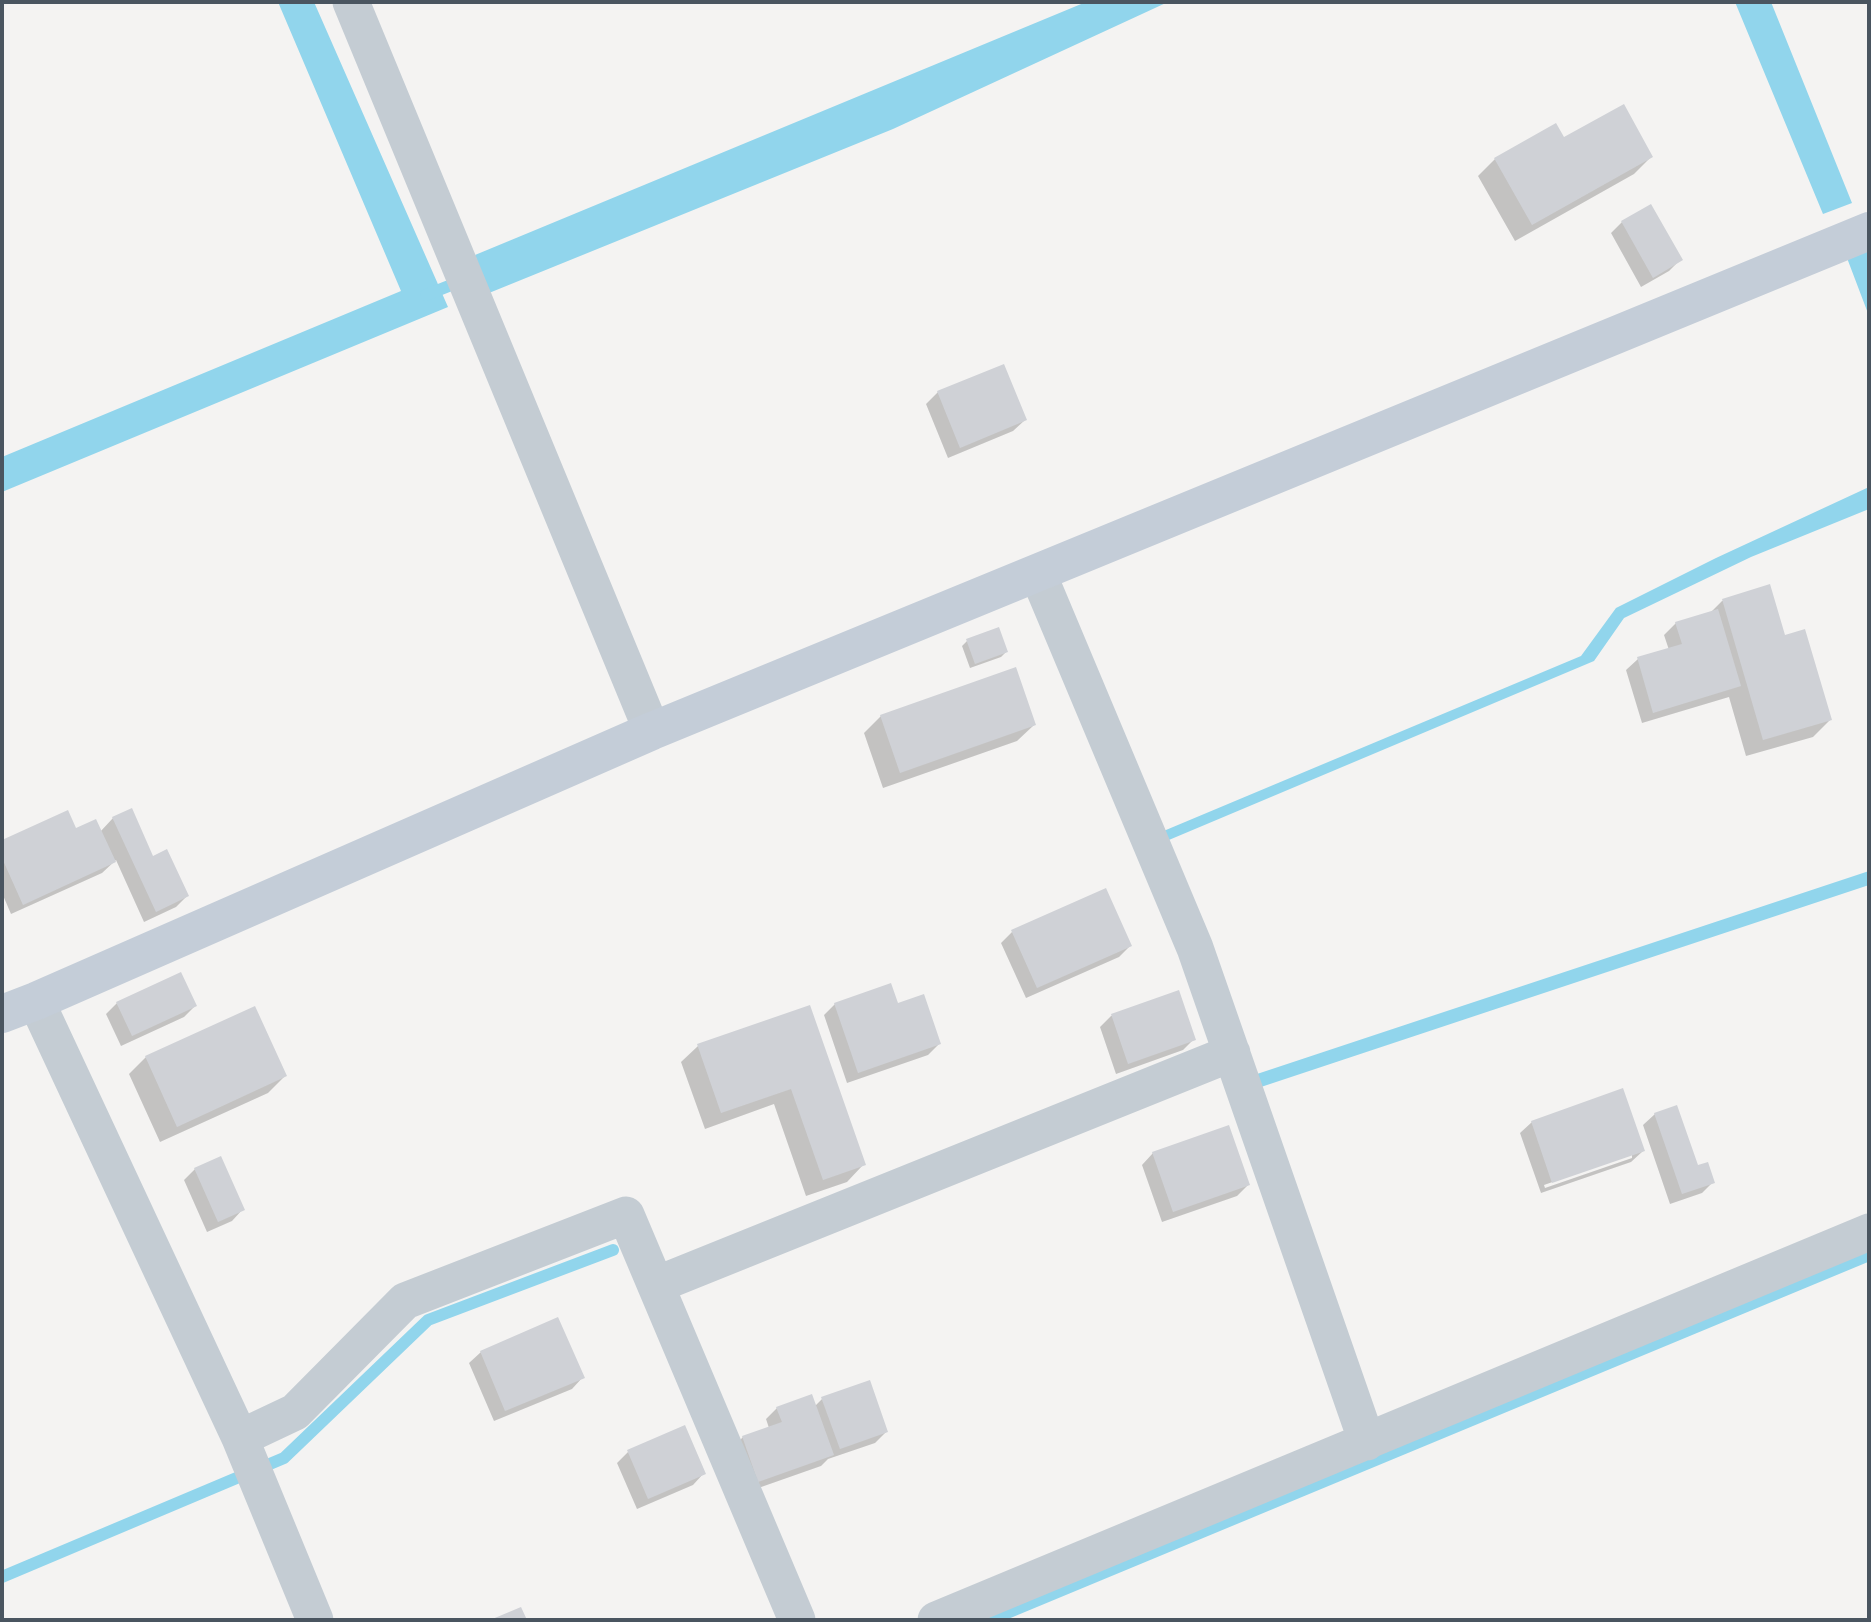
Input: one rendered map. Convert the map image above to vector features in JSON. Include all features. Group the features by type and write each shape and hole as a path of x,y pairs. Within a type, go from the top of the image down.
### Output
{"street":[{"path":"351,2 652,731"},
{"path":"315,1620 243,1447 19,1008 652,731 1869,231"},
{"path":"1038,574 1195,948 1367,1441"},
{"path":"656,1285 1231,1053"},
{"path":"243,1447 295,1412 405,1301 626,1215 797,1620"},
{"path":"936,1620 1869,1233"}],"water":[{"path":"278,2 314,2 448,307 2,492 2,457 401,291"},
{"path":"1086,2 1168,2 893,129 489,293 475,255"},
{"path":"1735,2 1771,2 1852,203 1823,214"},
{"path":"1869,251 1869,316 1847,258"},
{"path":"1869,487 1869,509 1751,557 1624,618 1594,661 1157,845 1154,835 1581,656 1616,608"},
{"path":"1869,871 1869,885 1261,1087 1257,1074"}],"building":[{"path":"1624,104 1653,157 1532,225 1494,158 1556,123 1564,137"},
{"path":"1651,204 1683,260 1653,278 1621,221"},
{"path":"1004,364 1027,420 960,448 937,391"},
{"path":"1770,584 1785,635 1805,629 1832,720 1763,740 1722,599"},
{"path":"1718,609 1741,686 1653,713 1637,657 1682,644 1675,622"},
{"path":"999,627 1008,652 975,664 966,639"},
{"path":"1016,667 1036,725 900,773 880,715"},
{"path":"132,808 153,856 167,849 189,896 156,912 112,817"},
{"path":"68,810 76,828 96,819 116,862 23,905 2,858 2,840"},
{"path":"1106,888 1132,946 1037,988 1011,930"},
{"path":"181,972 197,1006 132,1036 116,1002"},
{"path":"891,983 898,1003 924,994 941,1044 858,1073 834,1003"},
{"path":"1179,990 1196,1040 1128,1064 1111,1014"},
{"path":"810,1005 866,1165 823,1180 791,1089 721,1113 697,1044"},
{"path":"255,1006 287,1076 177,1127 145,1056"},
{"path":"1623,1088 1645,1151 1552,1183 1531,1121"},
{"path":"1677,1105 1698,1165 1708,1162 1715,1183 1682,1194 1654,1113"},
{"path":"1229,1125 1250,1185 1173,1212 1152,1152"},
{"path":"221,1156 245,1210 218,1222 194,1168"},
{"path":"558,1317 585,1378 505,1411 480,1351"},
{"path":"870,1380 888,1432 840,1449 821,1397"},
{"path":"812,1394 834,1455 758,1482 742,1436 782,1422 776,1407"},
{"path":"685,1425 706,1474 648,1499 627,1450"},
{"path":"521,1607 527,1620 490,1620"}],"waterway":[{"path":"426,295 464,280"},
{"path":"2,1577 284,1458 428,1320 613,1250"},
{"path":"990,1620 1869,1255"}]}
